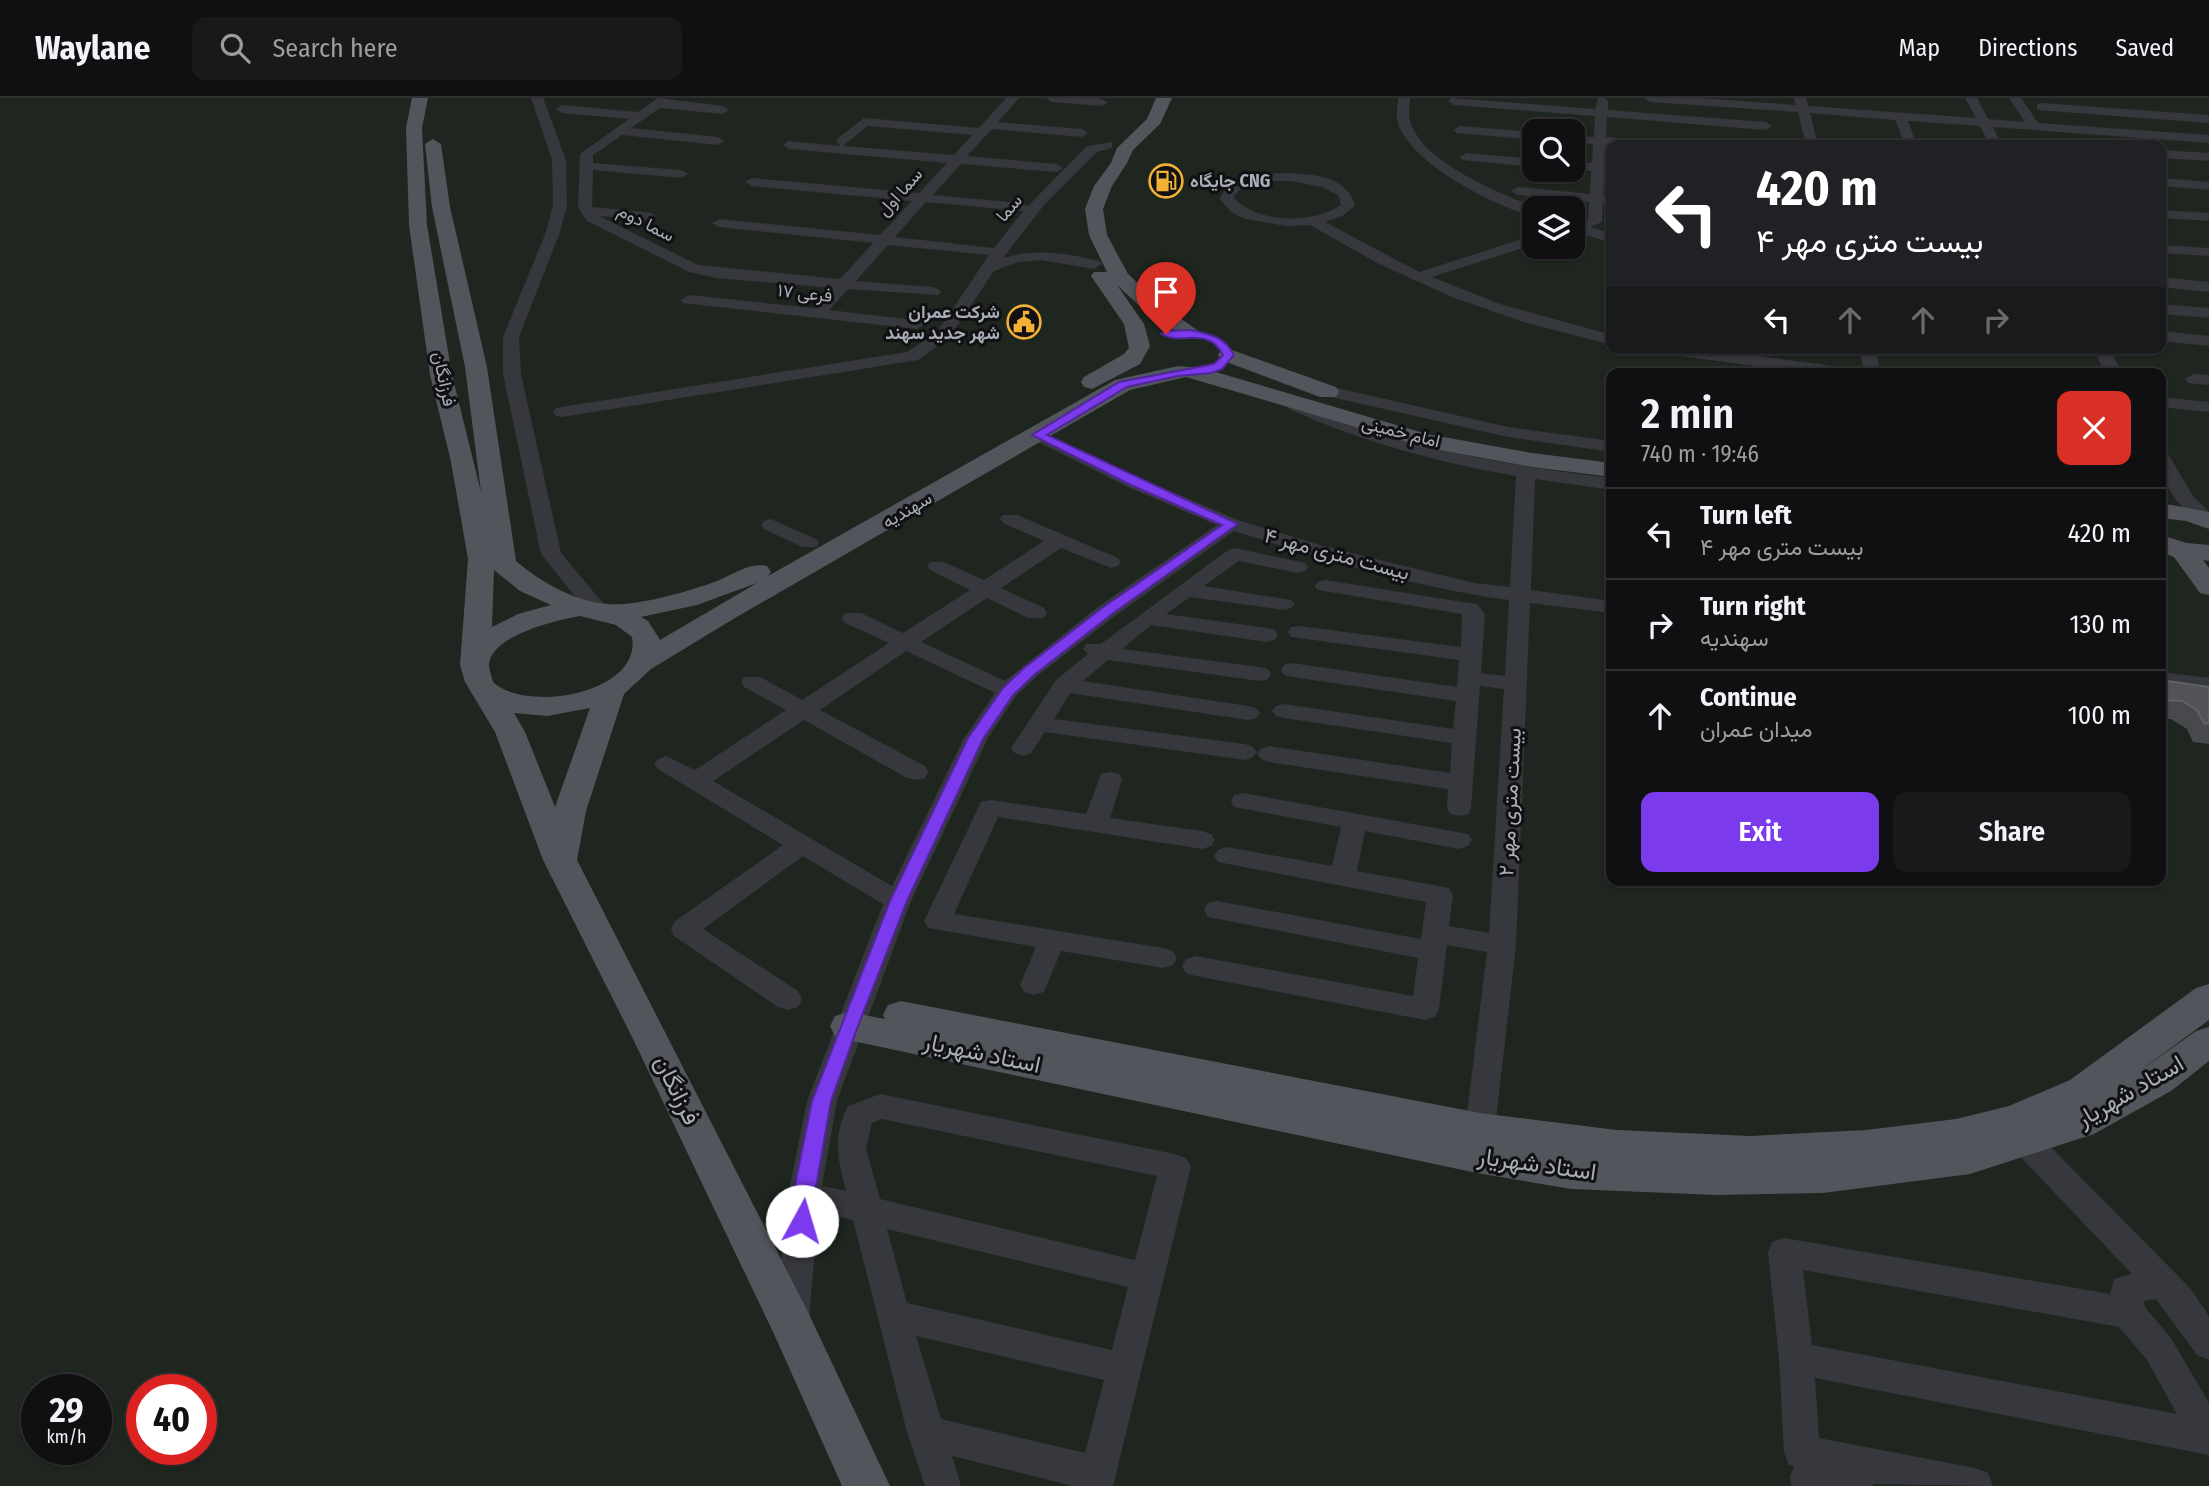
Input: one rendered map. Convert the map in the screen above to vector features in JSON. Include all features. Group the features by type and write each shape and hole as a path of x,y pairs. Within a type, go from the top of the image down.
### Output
{"main road":[{"name":"فرزانگان","path":"420,98 414,128 418,225 442,375 463,462 481,559 475,671 479,684 489,694 510,732 560,860 651,1037 792,1324 866,1486"},
{"name":"فرزانگان","path":"438,98 432,137 441,207 476,367 503,564 529,585 632,620 644,632 648,647 642,663"},
{"path":"1138,349 1134,324 1083,246 1079,195 1087,175 1107,145 1133,119 1144,98"},
{"path":"1164,98 1154,121 1125,148 1119,163 1103,186 1094,209 1098,235 1120,277 1151,306 1191,333"},
{"name":"سهندیه","path":"611,690 642,663 1027,430 1132,359 1145,341 1166,334 1191,333"},
{"name":"امام خمینی","path":"1191,333 1215,339 1223,344 1228,355 1311,387 1433,425 1518,444 1606,455"},
{"name":"امام خمینی","path":"1138,349 1144,363 1154,368 1186,373 1424,440 1532,460 1606,469"},
{"name":"سهندیه","path":"477,658 486,645 516,623 547,613 657,607 715,592 756,574 809,543 1027,430 1123,385 1218,367 1228,355"},
{"path":"2166,510 2207,520"},
{"path":"2184,549 2209,587"},
{"path":"489,694 508,703 532,707 559,706 586,700 611,690"},
{"path":"560,860 570,811 611,690"},
{"name":"استاد شهریار","path":"1478,1143 1750,1152 1866,1146 1956,1135 2015,1120 2084,1091 2203,1006 2209,998"},
{"name":"استاد شهریار","path":"852,1016 1478,1143 1571,1172 1717,1178 1823,1177 1970,1157 2080,1123 2158,1080 2209,1041"}],"street":[{"path":"537,98 559,160 560,205 553,232 511,337 512,374 551,554 597,610"},
{"name":"سما اول","path":"817,314 1013,98"},
{"path":"1052,98 1102,102"},
{"path":"1404,98 1401,106 1408,132 1421,148 1445,169 1472,186 1522,207"},
{"path":"1650,98 1801,104 1972,128 1985,123 2145,140 2209,139"},
{"path":"1959,98 1972,128"},
{"path":"1971,98 1994,140"},
{"path":"2015,98 2034,127"},
{"path":"2115,98 2145,140"},
{"path":"681,174 587,166 587,155 662,101 723,110"},
{"path":"1454,101 1602,103 1766,126"},
{"path":"1585,224 1595,222 1604,199 1605,168 1600,141 1602,103"},
{"path":"1801,104 1811,140"},
{"path":"2040,107 2209,120"},
{"path":"562,109 642,116"},
{"path":"1900,117 1909,140"},
{"path":"842,142 864,122 1082,133"},
{"path":"1460,130 1522,134"},
{"path":"620,131 718,141"},
{"path":"1585,139 1606,141"},
{"path":"789,145 1056,168"},
{"name":"سما","path":"562,412 912,356 943,335 1004,243 1040,202 1092,149 1107,145"},
{"path":"2166,154 2209,157"},
{"path":"1467,157 1522,162"},
{"name":"سما دوم","path":"587,166 587,211 592,218 695,269 933,292"},
{"path":"1585,167 1605,168"},
{"path":"2166,167 2178,183"},
{"path":"1313,221 1342,212 1348,205 1346,195 1338,188 1318,181 1282,177 1241,183 1227,196 1231,206 1249,215 1284,222 1313,221 1351,245 1487,307 1606,339"},
{"path":"752,182 1021,207"},
{"path":"2166,182 2209,186"},
{"path":"1518,191 1604,199"},
{"path":"587,211 647,216"},
{"path":"2166,214 2209,217"},
{"path":"719,223 989,251"},
{"path":"1585,231 1606,237"},
{"path":"1418,277 1522,243"},
{"path":"2166,248 2209,252"},
{"path":"989,268 1020,256 1050,254 1094,264"},
{"path":"2166,282 2209,286"},
{"name":"فرعی ۱۷","path":"689,300 917,324"},
{"path":"2166,309 2209,313"},
{"path":"2166,337 2209,341"},
{"path":"1704,354 1810,368"},
{"path":"1311,387 1508,432 1606,446"},
{"path":"1278,398 1362,434 1421,450 1526,474 1606,483"},
{"path":"2166,404 2206,417"},
{"name":"بیست متری مهر ۴","path":"1027,430 1135,483 1231,524 1412,575 1474,589 1606,606"},
{"path":"2166,467 2185,499 2207,520"},
{"name":"بیست متری مهر ۲","path":"1478,1143 1502,945 1526,474"},
{"path":"1010,519 1111,562"},
{"path":"792,1324 804,1195 822,1101 852,1016 898,901 976,738 1009,691 1071,639 1231,524"},
{"path":"771,525 809,543"},
{"path":"696,781 1059,540"},
{"path":"1023,748 1064,685 1147,618 1235,554 1298,567"},
{"path":"937,566 1036,613"},
{"path":"1325,586 1469,608 1474,614 1459,808"},
{"path":"1185,590 1284,604"},
{"path":"853,618 1009,691"},
{"path":"1147,618 1267,635"},
{"path":"1299,632 1470,676 1516,684"},
{"path":"1071,639 1104,653 1261,674"},
{"path":"1292,670 1470,676"},
{"path":"2166,680 2209,685"},
{"path":"752,682 916,772"},
{"path":"1064,685 1248,713"},
{"path":"1284,711 1465,738"},
{"path":"1038,724 1244,752"},
{"path":"1269,754 1461,783"},
{"path":"666,764 898,901"},
{"path":"1095,824 1110,780"},
{"path":"1244,801 1459,840"},
{"path":"1163,958 937,921 990,808 1202,840"},
{"path":"1342,878 1355,821"},
{"path":"931,836 973,844"},
{"path":"788,999 684,929 802,844"},
{"path":"1196,966 1425,1009 1440,895 1227,856"},
{"path":"1217,910 1434,942 1502,945"},
{"path":"1034,985 1052,940"},
{"path":"925,1432 1097,1480 1175,1167 880,1106 859,1115 851,1148 893,1315 925,1432 943,1486"},
{"path":"2024,1140 2170,1291 2209,1344"},
{"path":"804,1195 1147,1277"},
{"path":"1975,1486 1802,1452 1796,1358 1784,1252 2129,1313"},
{"path":"2209,1311 2170,1291 2126,1290 2129,1313 2159,1349 2209,1438"},
{"path":"893,1315 1124,1369"},
{"path":"1796,1358 2209,1438"},
{"path":"1809,1486 1808,1476 1855,1486"}],"shaded area":[{"path":"0,98 2209,98 2209,1486 0,1486"}],"building":[{"path":"2166,681 2209,687 2209,724 2204,723 2197,710 2182,701 2166,700"}],"place":[{"name":"جایگاه CNG","path":"1166,181"},
{"name":"شرکت عمران شهر جدید سهند","path":"1024,322"}],"route":[{"path":"802,1221 804,1195 822,1101 848,1026 898,901 976,738 1009,691 1029,671 1107,611 1231,524 1135,483 1038,435 1123,385 1178,373 1207,371 1218,367 1228,355 1223,344 1204,335 1166,334"}]}
